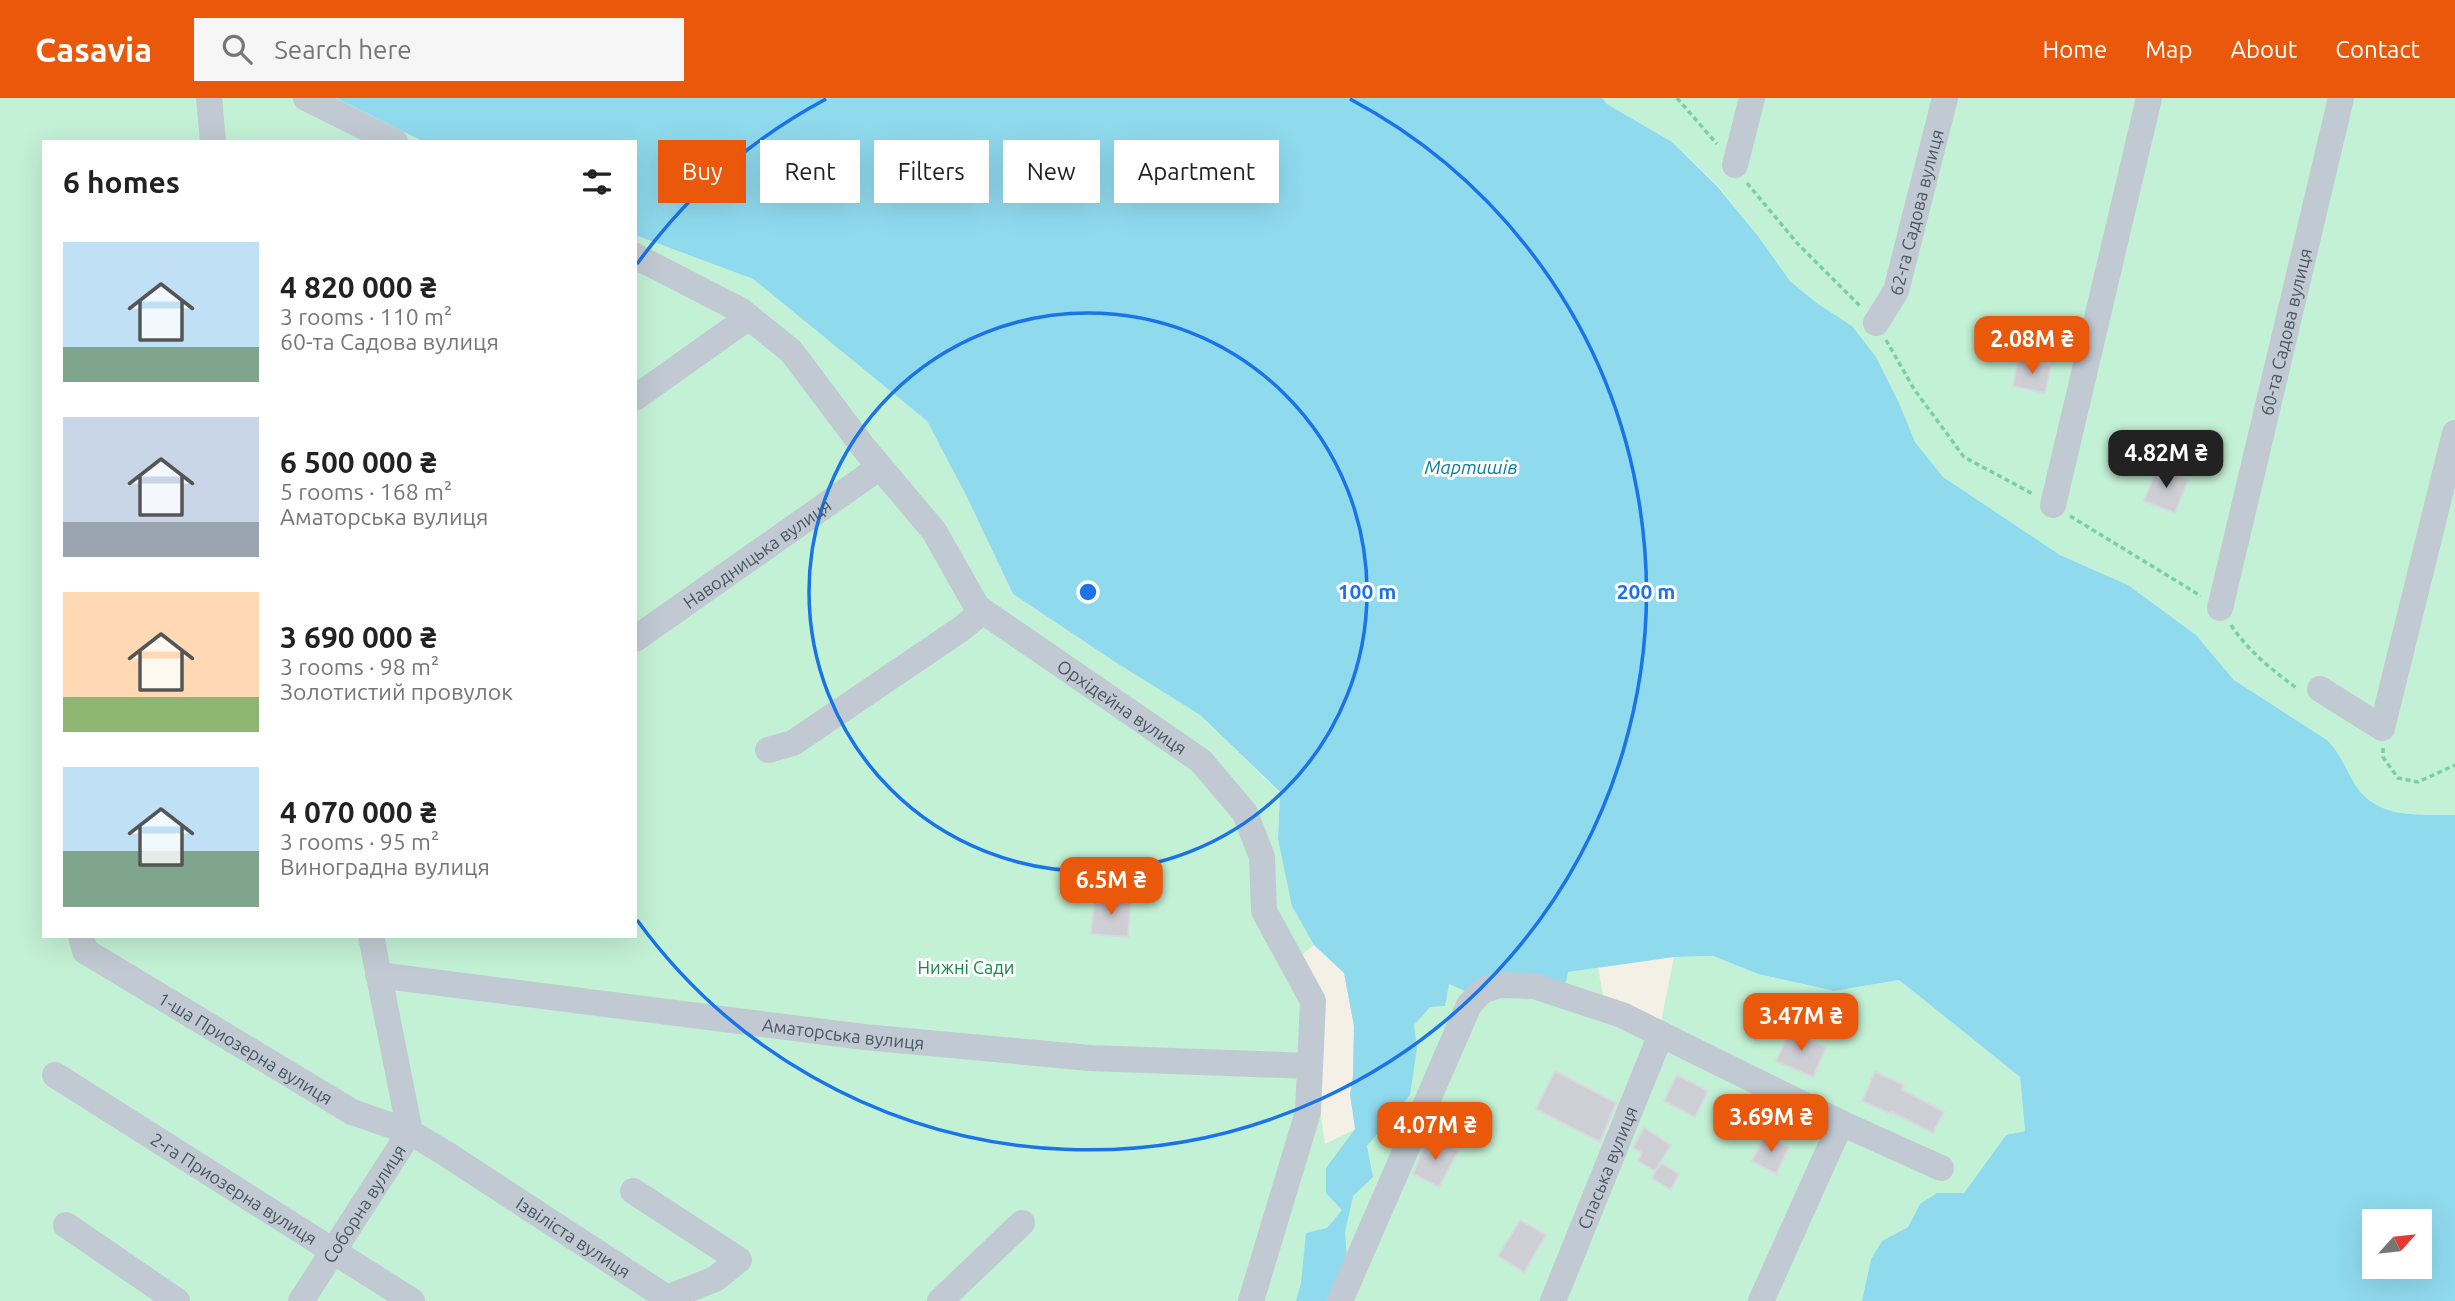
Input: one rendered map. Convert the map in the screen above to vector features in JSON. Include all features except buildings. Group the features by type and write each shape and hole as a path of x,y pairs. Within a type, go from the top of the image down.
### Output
{"street":[{"path":"209,98 213,140"},
{"path":"306,98 391,140"},
{"path":"1735,165 1752,98"},
{"name":"62-га Садова вулиця","path":"1876,323 1896,291 1945,98"},
{"path":"2053,505 2149,98"},
{"name":"60-та Садова вулиця","path":"2220,608 2341,98"},
{"name":"Орхідейна вулиця","path":"637,257 740,310 791,351 880,467 934,531 977,607 1201,761 1245,813 1262,856 1264,911 1313,1001 1308,1112 1251,1301"},
{"path":"637,397 749,317"},
{"path":"2320,690 2382,728 2455,433"},
{"name":"Наводницька вулиця","path":"637,638 880,467"},
{"path":"768,750 793,743 961,629 983,611"},
{"name":"Соборна вулиця","path":"301,1301 410,1132 371,938"},
{"name":"1-ша Приозерна вулиця","path":"83,944 352,1112 410,1132"},
{"name":"Аматорська вулиця","path":"378,975 863,1037 1090,1059 1310,1066"},
{"path":"1340,1301 1469,1005 1482,991 1500,985 1534,986 1622,1015 1841,1123 1941,1168"},
{"name":"Спаська вулиця","path":"1553,1301 1661,1034"},
{"name":"2-га Приозерна вулиця","path":"55,1075 412,1301"},
{"path":"1761,1301 1841,1123"},
{"name":"Ізвіліста вулиця","path":"410,1132 538,1212 667,1298 715,1279 739,1261 634,1191"},
{"path":"940,1301 1022,1223"},
{"path":"66,1225 177,1301"}],"path":[{"path":"1677,98 1797,243 1876,323 1914,389 1965,457 2053,505 2220,608 2241,640 2277,674 2308,697 2320,690"},
{"path":"2382,728 2383,757 2398,778 2418,782 2455,765"}],"green space":[{"name":"Нижні Сади","path":"0,98 336,98 420,140 42,140 42,938 637,938 637,236 753,279 927,421 967,496 1013,594 1200,715 1280,793 1278,839 1449,984 1465,991 1483,976 1546,983 1568,972 1674,957 1713,956 1758,974 1834,991 1899,980 2020,1077 2025,1131 2006,1135 1964,1193 1920,1204 1908,1227 1882,1241 1871,1259 1862,1301 0,1301"},
{"path":"1602,98 2455,98 2455,815 2401,813 2376,805 2356,786 2327,740 2234,680 2196,635 2128,585 2060,555 1942,477 1915,442 1900,405 1818,304 1790,281 1718,186 1672,142 1607,104"}],"sand":[{"path":"1314,945 1344,973 1354,1026 1350,1094 1356,1129 1325,1144 1299,957"},
{"path":"1674,957 1660,1027 1604,1001 1598,968"}],"water":[{"name":"Мартишів","path":"336,98 1602,98 1607,104 1672,142 1717,186 1790,281 1818,304 1852,326 1876,357 1915,442 1943,477 2060,555 2128,585 2196,635 2234,680 2327,740 2356,786 2376,805 2401,813 2455,815 2455,1301 1862,1301 1871,1259 1882,1241 1908,1227 1920,1204 1937,1193 1964,1193 2006,1135 2025,1131 2020,1077 1899,980 1834,991 1758,974 1713,956 1674,957 1568,972 1565,987 1484,976 1465,991 1449,984 1445,1006 1430,1007 1414,1025 1417,1048 1410,1095 1367,1146 1373,1177 1353,1196 1345,1232 1347,1259 1330,1301 1296,1301 1301,1283 1306,1233 1327,1228 1342,1210 1326,1193 1326,1168 1355,1129 1350,1094 1354,1026 1344,973 1314,945 1292,906 1278,839 1280,792 1200,715 1013,594 927,421 753,279 637,236 637,140 420,140"}]}
